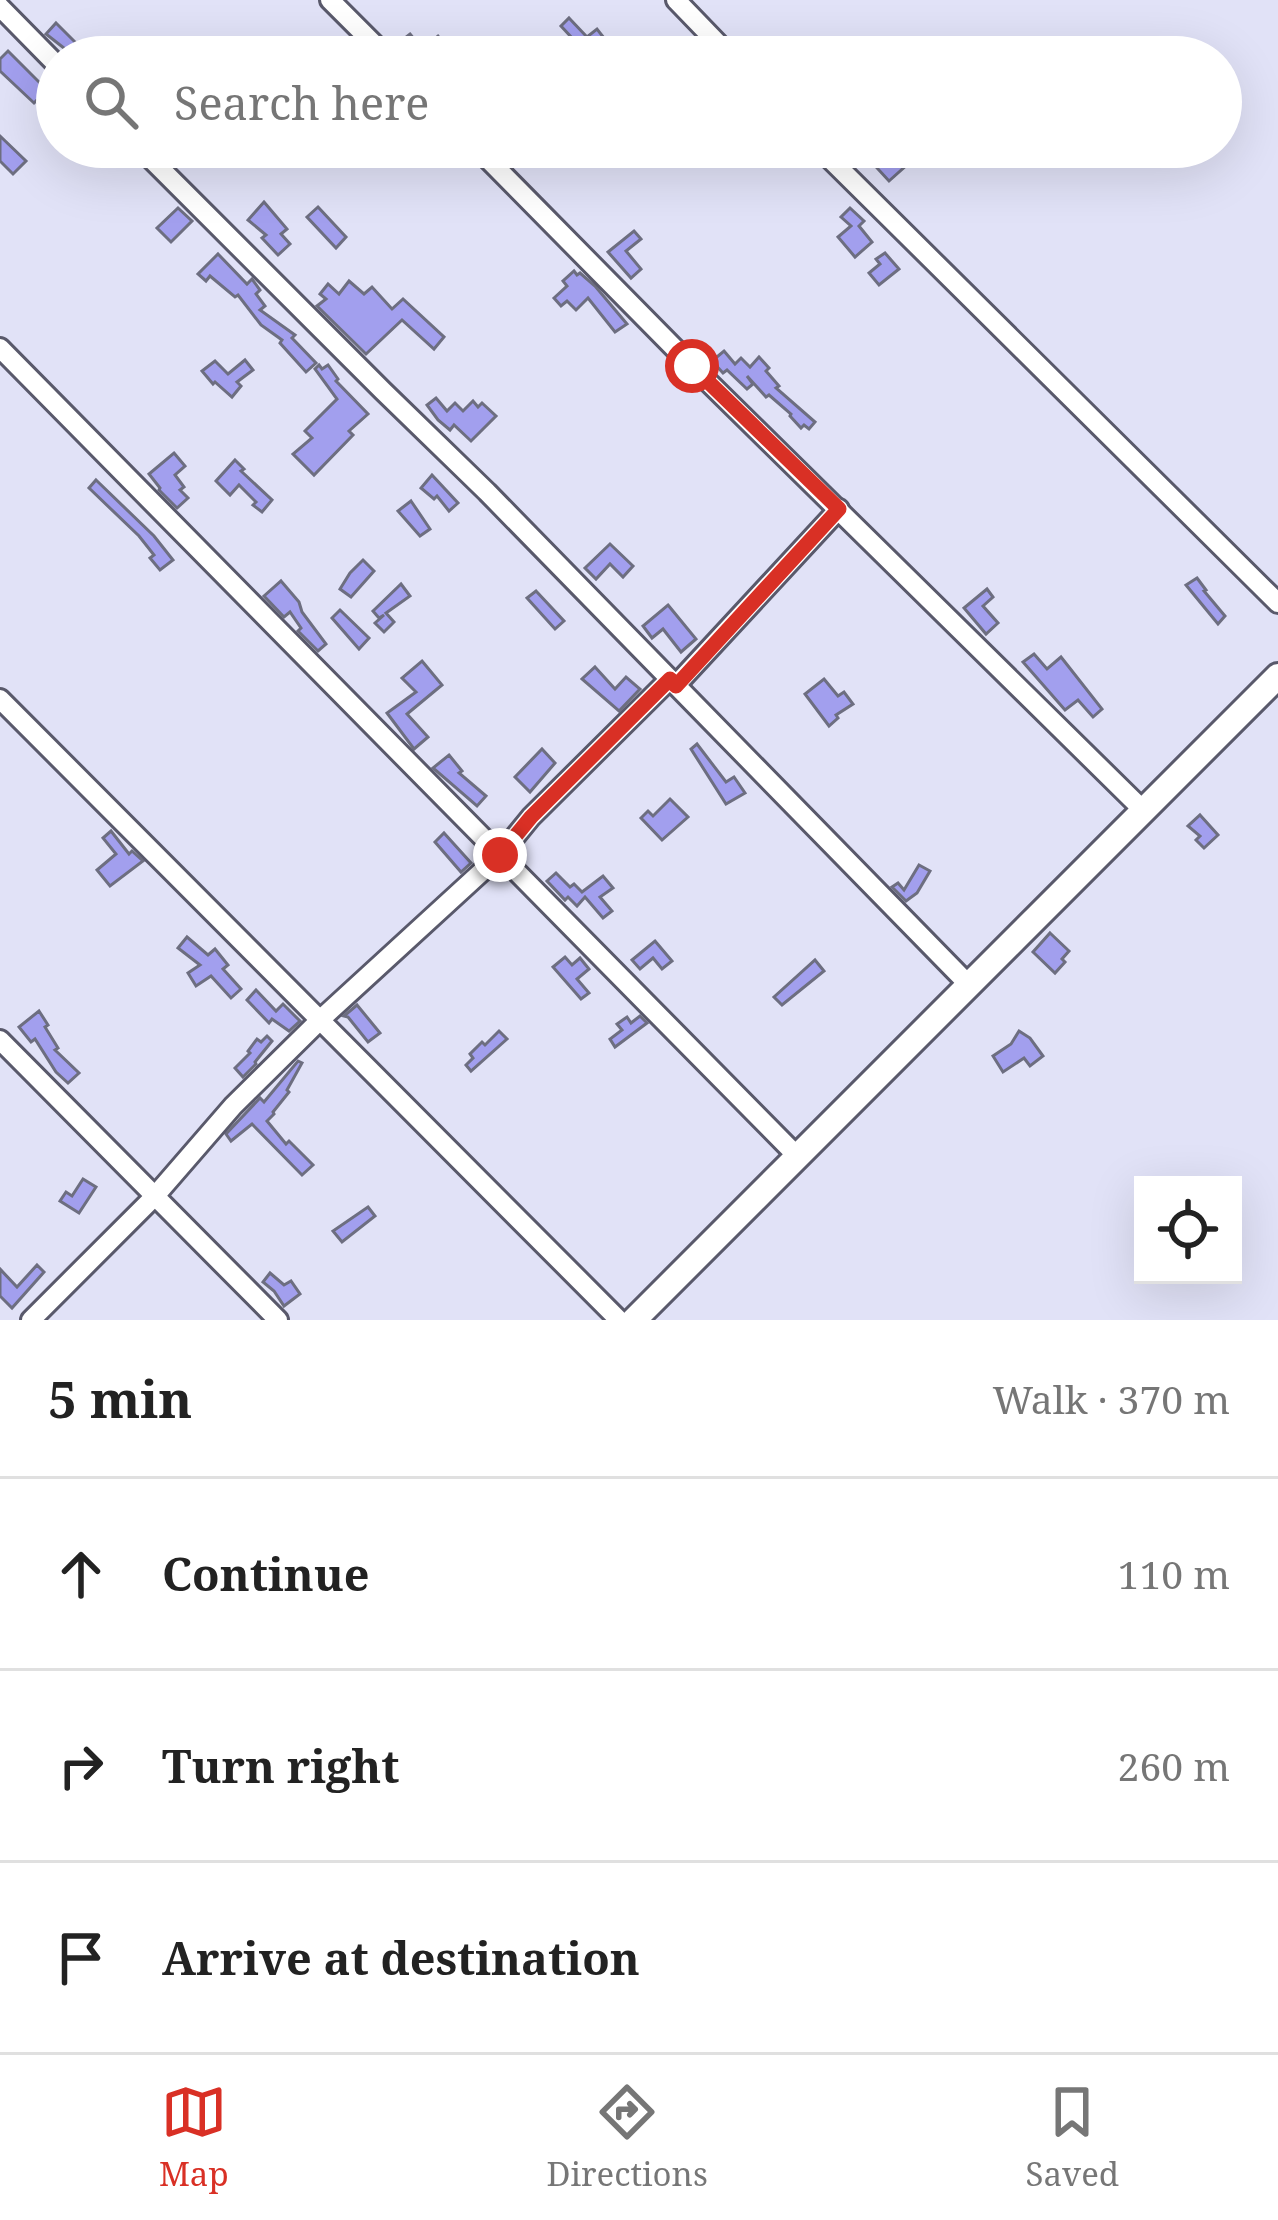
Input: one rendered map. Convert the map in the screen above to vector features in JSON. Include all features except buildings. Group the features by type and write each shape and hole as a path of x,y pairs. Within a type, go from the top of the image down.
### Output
{"main road":[{"path":"634,1320 1278,676"}],"street":[{"path":"330,0 366,36"},
{"path":"676,0 711,36"},
{"path":"0,8 36,43"},
{"path":"160,168 487,492 969,986"},
{"path":"497,168 1144,811"},
{"path":"839,168 1278,603"},
{"path":"0,348 798,1157"},
{"path":"31,1320 155,1196 233,1106 500,855 531,817 673,682 839,509"},
{"path":"0,699 619,1320"},
{"path":"0,1040 278,1320"}],"route":[{"path":"500,855 531,817 670,679 676,686 839,509 692,366"}]}
